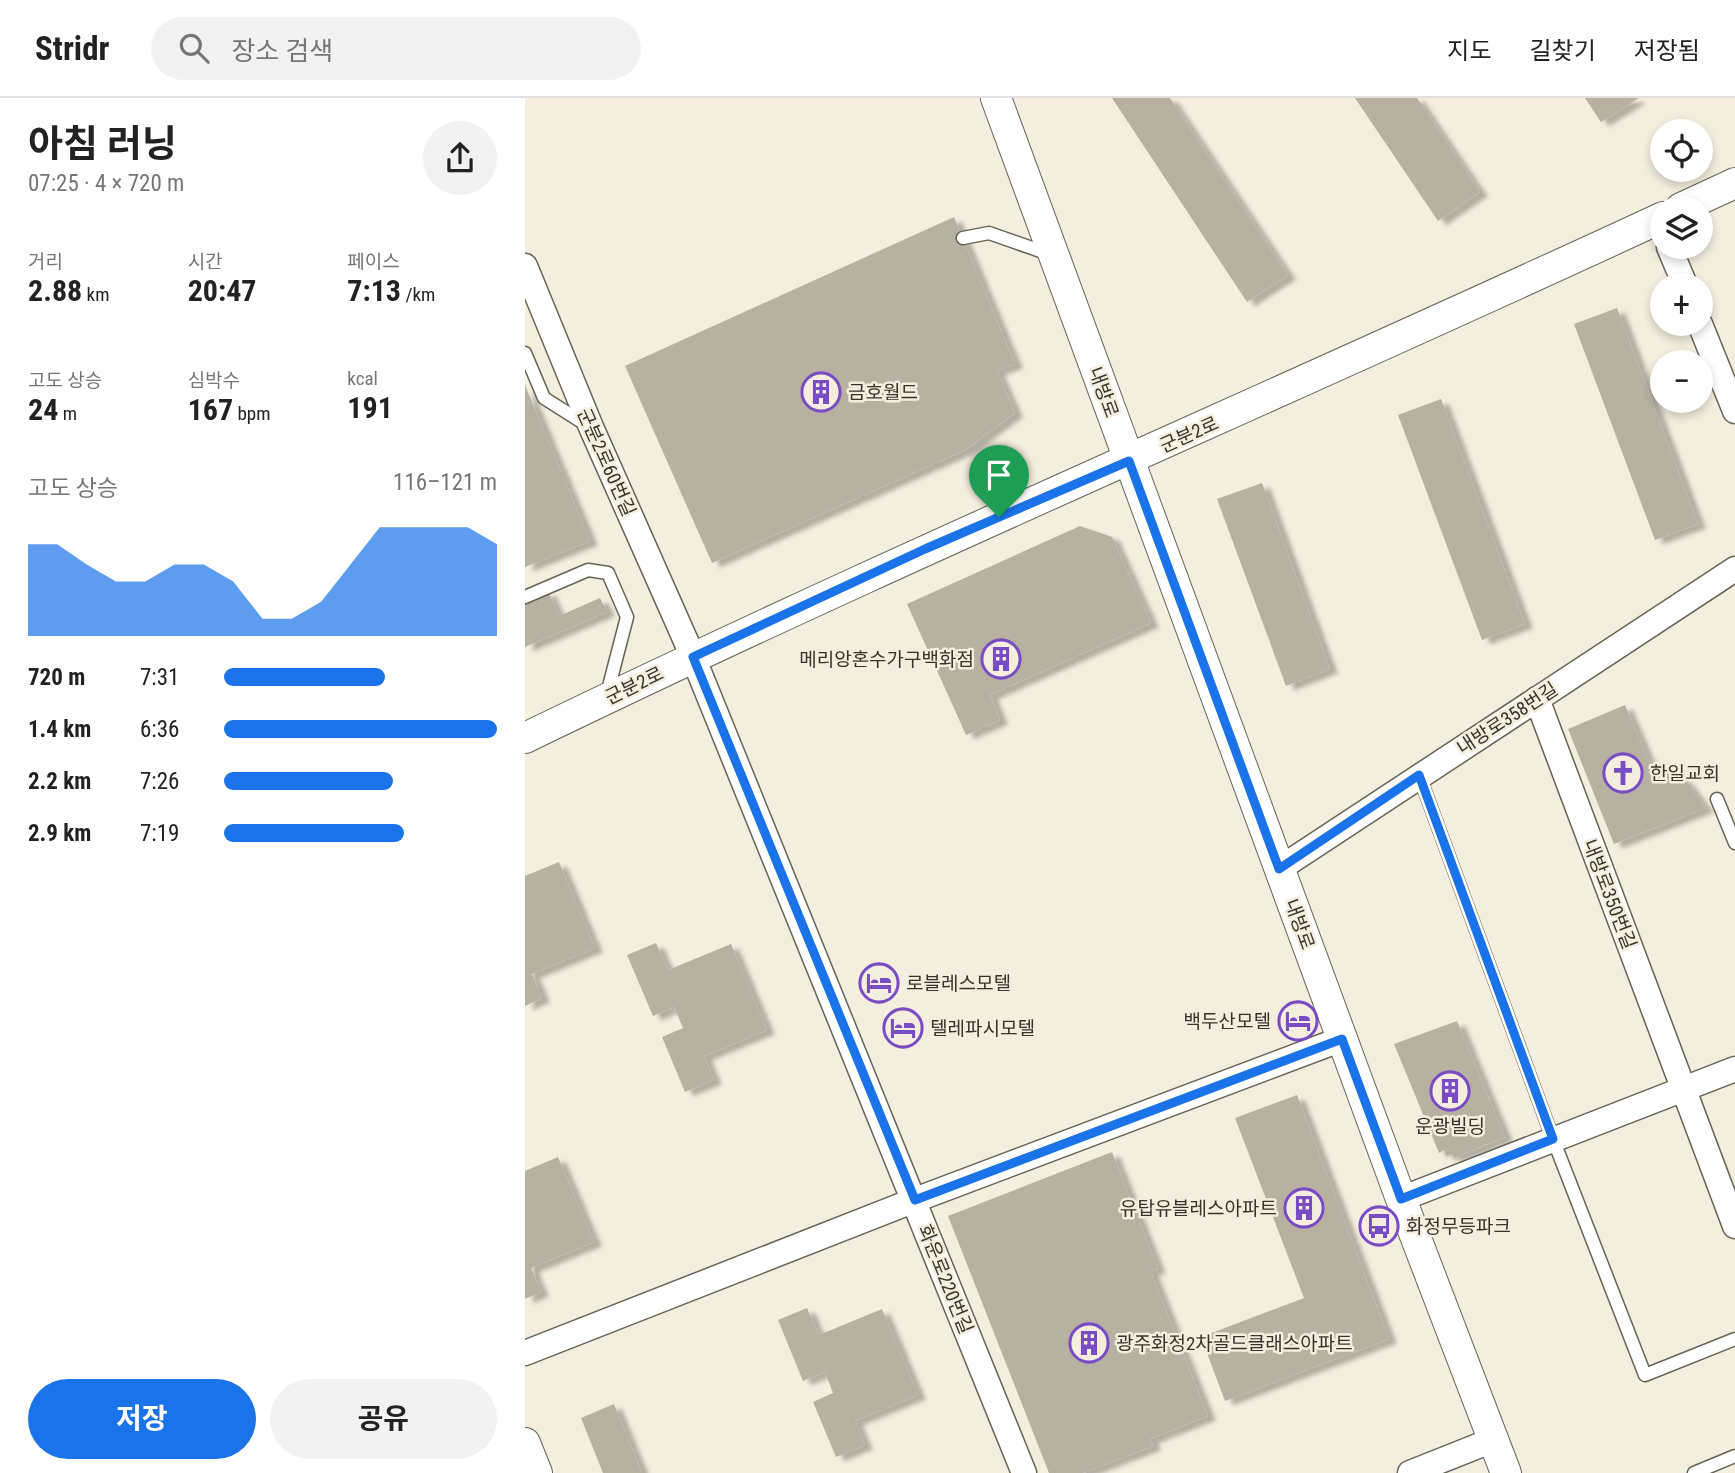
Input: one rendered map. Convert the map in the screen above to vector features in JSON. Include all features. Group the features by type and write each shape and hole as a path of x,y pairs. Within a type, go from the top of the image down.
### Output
{"street":[{"name":"내방로","path":"996,98 1401,1199 1506,1473"},
{"name":"군분2로","path":"1710,196 1735,183"},
{"name":"군분2로","path":"525,738 925,549 1129,461 1650,226"},
{"name":"군분2로60번길","path":"525,265 591,428 693,657"},
{"path":"1705,336 1732,394"},
{"name":"내방로358번길","path":"1279,869 1735,569"},
{"name":"화운로220번길","path":"693,657 1024,1473"},
{"name":"내방로350번길","path":"1537,699 1735,1226"},
{"path":"525,1353 915,1200 1342,1039"},
{"path":"1401,1199 1735,1069"},
{"path":"1410,1473 1493,1440"},
{"path":"525,1443 537,1473"}],"lane":[{"path":"963,238 989,233 1054,256"},
{"path":"525,353 544,398 591,428"},
{"path":"525,597 587,570 608,573 627,617 606,699"},
{"path":"1419,775 1553,1139 1645,1375 1735,1339"},
{"path":"1717,799 1735,842"},
{"path":"1694,1473 1735,1456"}],"building":[{"path":"1112,98 1170,98 1288,275 1247,302"},
{"path":"1355,98 1417,98 1480,192 1438,221"},
{"path":"1585,98 1639,98 1601,122"},
{"name":"금호월드","path":"954,217 1015,364 997,371 1015,413 965,450 712,563 625,366"},
{"path":"1617,308 1650,396 1650,413 1656,413 1698,524 1655,540 1574,324"},
{"path":"525,385 590,541 525,567"},
{"path":"1441,399 1525,624 1482,640 1398,415"},
{"path":"1262,483 1330,669 1286,686 1217,499"},
{"name":"메리앙혼수가구백화점","path":"1080,526 1112,537 1151,623 990,695 1000,720 966,735 907,604"},
{"path":"548,591 559,616 600,598 607,612 525,647 525,601"},
{"path":"1625,705 1648,759 1669,768 1686,781 1706,808 1614,844 1568,729"},
{"path":"559,862 595,948 532,974 542,998 525,1006 525,876"},
{"path":"656,943 668,970 731,944 767,1030 704,1056 714,1080 685,1092 662,1037 683,1028 674,1007 653,1016 627,955"},
{"name":"운광빌딩","path":"1457,1021 1505,1137 1454,1158 1452,1154 1446,1156 1444,1150 1439,1153 1394,1044"},
{"name":"유탑유블레스아파트","path":"1297,1095 1389,1339 1225,1401 1201,1337 1304,1298 1235,1118"},
{"name":"광주화정2차골드클래스아파트","path":"1112,1152 1158,1269 1151,1271 1154,1280 1208,1416 1150,1439 1153,1446 1083,1473 1049,1473 948,1216"},
{"path":"558,1157 594,1242 531,1268 541,1292 525,1299 525,1171"},
{"path":"807,1308 819,1335 882,1309 918,1395 855,1421 865,1445 836,1457 813,1402 833,1393 825,1372 803,1381 778,1320"},
{"path":"614,1404 642,1473 603,1473 581,1418"}],"place":[{"name":"금호월드","path":"821,392"},
{"name":"메리앙혼수가구백화점","path":"1001,659"},
{"name":"한일교회","path":"1623,773"},
{"name":"로블레스모텔","path":"879,983"},
{"name":"백두산모텔","path":"1298,1021"},
{"name":"텔레파시모텔","path":"903,1028"},
{"name":"운광빌딩","path":"1450,1091"},
{"name":"유탑유블레스아파트","path":"1304,1208"},
{"name":"화정무등파크","path":"1379,1226"},
{"name":"광주화정2차골드클래스아파트","path":"1089,1343"}],"route":[{"path":"1129,461 1279,869 1419,775 1553,1139 1401,1199 1342,1039 915,1200 693,657 999,517 1129,461"}]}
